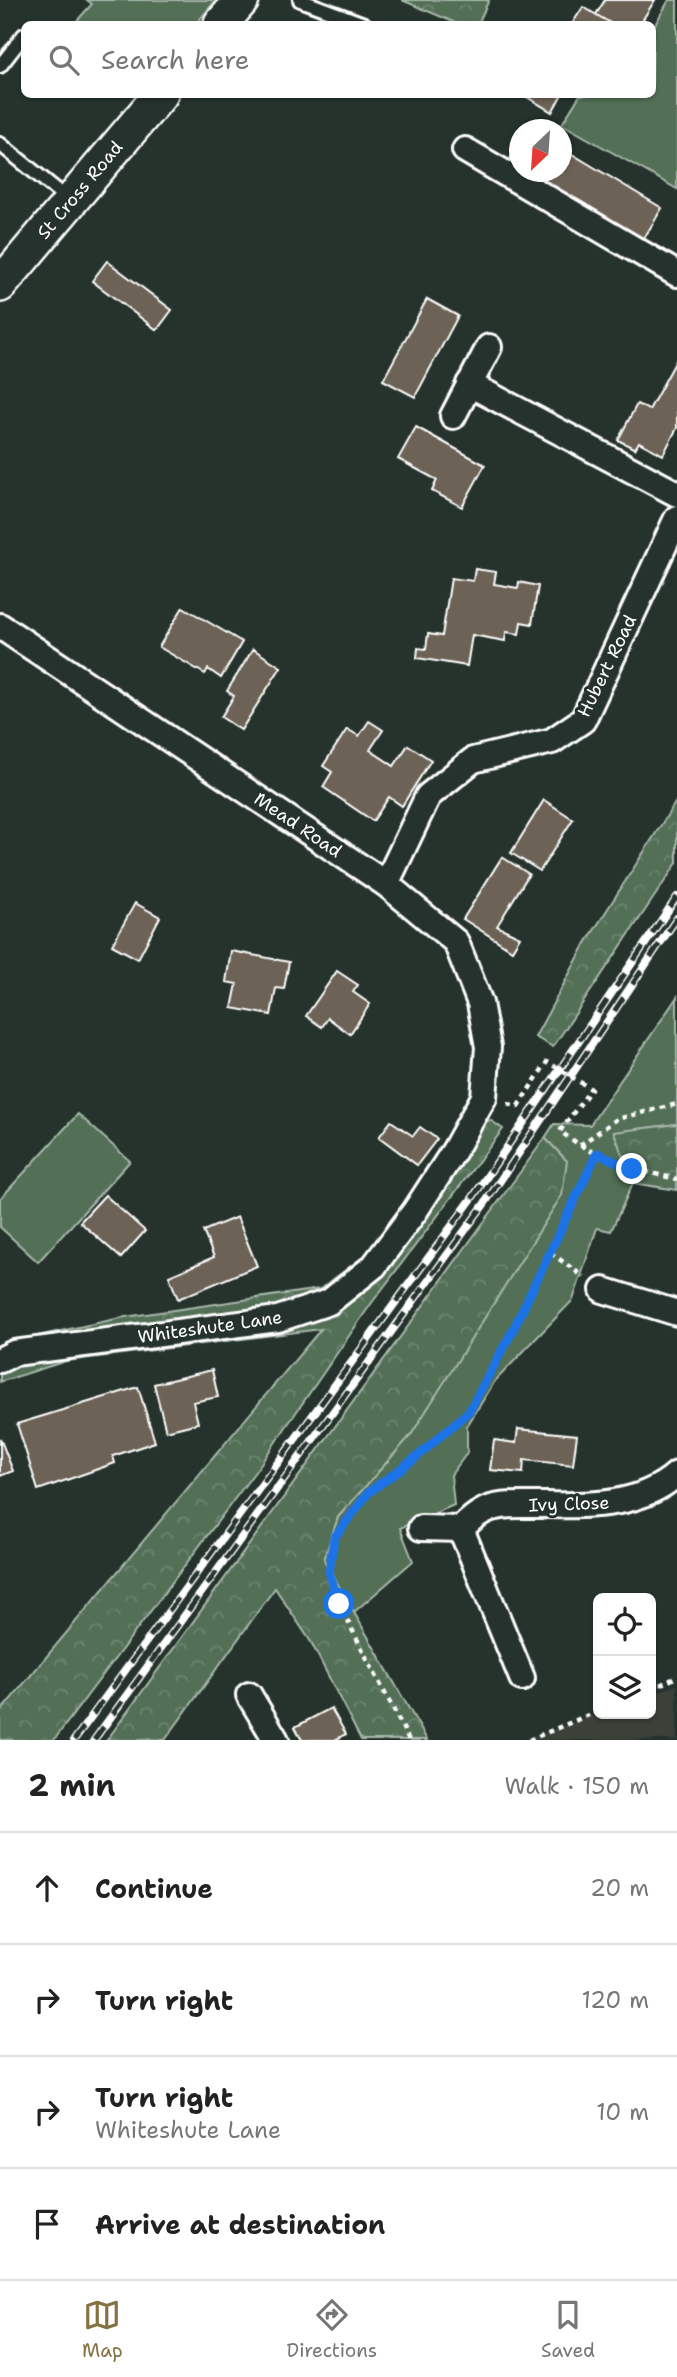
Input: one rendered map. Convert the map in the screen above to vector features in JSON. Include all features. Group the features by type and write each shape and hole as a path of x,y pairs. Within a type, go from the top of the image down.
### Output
{"main road":[{"path":"224,21 242,0"},
{"name":"St Cross Road","path":"0,285 158,98"}],"street":[{"path":"465,150 677,274"},
{"path":"453,415 489,346"},
{"path":"470,384 677,494"},
{"name":"Hubert Road","path":"386,884 428,796 473,760 552,741 583,720 677,518"},
{"name":"Mead Road","path":"0,626 386,884 456,942 480,1003 488,1046 484,1097"},
{"name":"Whiteshute Lane","path":"0,1360 14,1353 278,1320 329,1302 374,1266 415,1211 484,1097"},
{"path":"603,1290 677,1313"},
{"name":"Ivy Close","path":"461,1529 483,1510 510,1505 615,1503 639,1496 677,1474"},
{"path":"421,1528 461,1529 522,1678"},
{"path":"249,1695 276,1740"}],"lane":[{"path":"300,0 356,21"},
{"path":"0,66 21,39"},
{"path":"0,144 70,201"}],"path":[{"path":"527,1091 547,1062 554,1066 591,1089 560,1131 579,1146 632,1169 677,1179"},
{"path":"579,1146 617,1119 677,1104"},
{"path":"409,1740 339,1604 329,1572 334,1538 369,1492 418,1456 469,1411 551,1253 597,1153"},
{"path":"551,1253 603,1290"},
{"path":"656,1687 677,1677"},
{"path":"529,1740 593,1713"}],"shaded area":[{"path":"677,1685 677,1740 525,1740 593,1715 593,1719 656,1719 656,1692"}],"green space":[{"path":"87,0 216,0 198,21 77,21 92,4"},
{"path":"402,0 489,0 479,21 451,21"},
{"path":"669,0 677,0 677,189 572,130 572,119 565,119 578,98 656,98 656,23"},
{"path":"677,800 677,863 553,1047 535,1037 586,943"},
{"path":"677,997 677,1124 614,1132 633,1183 611,1231 597,1228 573,1300 495,1381 467,1426 467,1453 451,1475 454,1505 400,1528 413,1561 353,1613 324,1560 338,1517 411,1435 567,1161 545,1138 554,1124 590,1125"},
{"path":"78,1114 130,1161 38,1262 0,1227 0,1199"},
{"path":"490,1120 503,1129 371,1304 257,1469 54,1740 0,1740 0,1712 321,1329 66,1361 0,1382 0,1344 125,1317 320,1289 364,1256 405,1203 447,1136"},
{"path":"677,1124 677,1190 633,1183 614,1132"},
{"path":"545,1138 567,1161 562,1195 411,1435 338,1517 324,1560 427,1740 361,1740 311,1642 275,1588 165,1740 107,1740"}],"building":[{"path":"605,0 655,0 642,21 604,21 595,16"},
{"path":"583,7 607,21 574,21"},
{"path":"529,98 560,98 552,112"},
{"path":"572,154 662,208 642,242 540,182 572,182"},
{"path":"107,261 172,310 157,330 92,281"},
{"path":"427,299 458,316 415,397 383,380"},
{"path":"677,359 677,428 663,455 639,442 635,449 618,440 637,404 649,410"},
{"path":"416,427 485,465 462,507 432,491 437,480 398,459"},
{"path":"475,569 496,572 494,584 518,588 519,582 538,586 532,624 521,622 519,634 506,632 505,641 472,635 467,666 417,658 418,648 426,649 428,634 442,636 451,578 473,581"},
{"path":"183,607 242,642 221,678 208,669 205,674 159,647"},
{"path":"253,649 281,667 241,730 221,717 234,696 227,691"},
{"path":"369,721 383,730 370,750 394,766 408,745 431,760 402,806 389,797 373,821 323,787 332,772 323,766 347,729 359,736"},
{"path":"544,800 573,819 540,871 511,853"},
{"path":"502,857 529,874 497,926 520,937 512,950 463,919"},
{"path":"135,903 160,917 138,959 112,945"},
{"path":"231,951 289,962 284,989 276,988 271,1015 232,1008 237,984 226,982"},
{"path":"337,971 358,985 353,992 370,1004 350,1034 328,1018 322,1027 306,1016"},
{"path":"391,1121 413,1136 420,1127 437,1139 417,1165 379,1137"},
{"path":"105,1195 145,1231 121,1258 80,1222"},
{"path":"237,1217 257,1266 178,1299 169,1276 214,1257 203,1231"},
{"path":"212,1370 218,1397 193,1402 198,1423 166,1431 154,1384"},
{"path":"138,1387 155,1442 113,1456 115,1463 38,1490 17,1424"},
{"path":"518,1429 577,1435 573,1465 524,1460 523,1473 490,1470 494,1440 516,1443"},
{"path":"0,1438 13,1471 0,1476"},
{"path":"331,1708 346,1734 335,1740 302,1740 295,1727"}],"railway":[{"path":"74,1740 473,1197 677,897"},
{"path":"94,1740 485,1203 677,918"}],"route":[{"path":"339,1604 329,1572 334,1538 369,1492 418,1456 469,1411 512,1332 597,1153 632,1169"}]}
